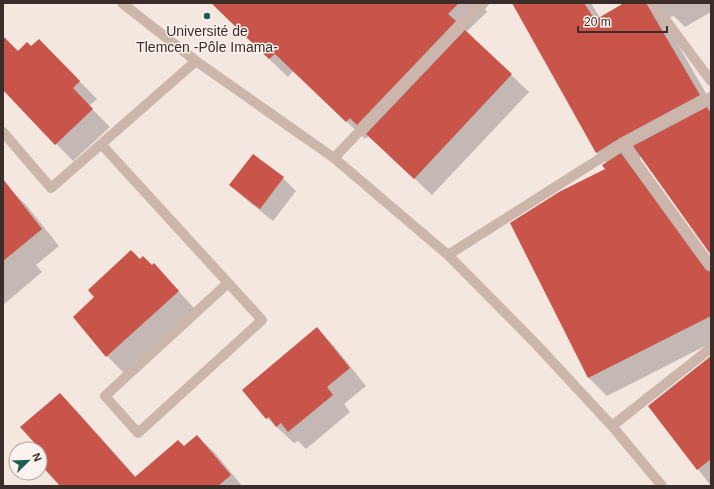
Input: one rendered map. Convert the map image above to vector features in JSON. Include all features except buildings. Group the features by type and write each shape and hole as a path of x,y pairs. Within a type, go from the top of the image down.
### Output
{"street":[{"path":"122,3 196,60 334,158 448,255 535,343 612,426 662,486"},
{"path":"334,158 482,3"},
{"path":"653,3 711,81"},
{"path":"3,132 51,188 196,60"},
{"path":"448,255 623,144 711,97"},
{"path":"101,144 262,320 138,433 105,396 228,283"},
{"path":"623,144 711,266"},
{"path":"612,426 711,348"}],"place":[{"name":"Université de Tlemcen -Pôle Imama-","path":"207,16"}]}
